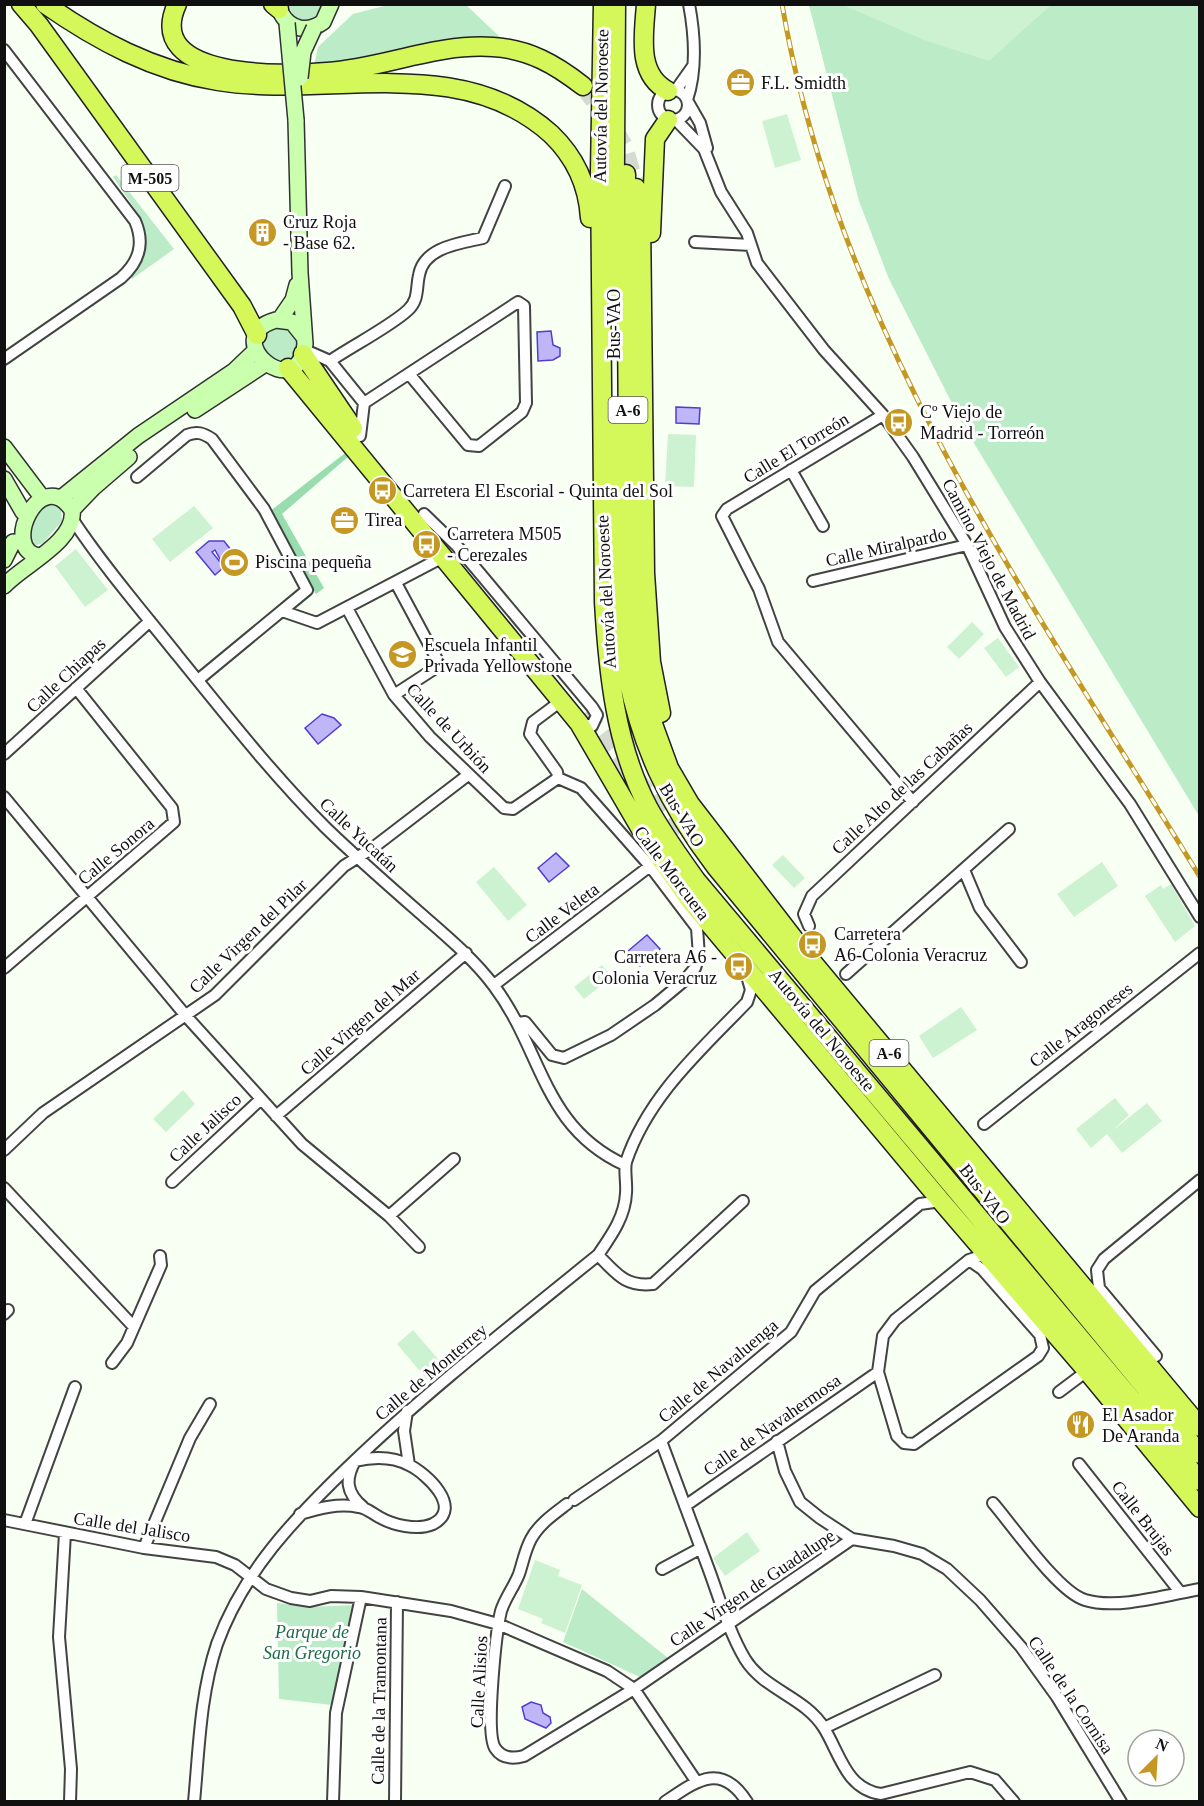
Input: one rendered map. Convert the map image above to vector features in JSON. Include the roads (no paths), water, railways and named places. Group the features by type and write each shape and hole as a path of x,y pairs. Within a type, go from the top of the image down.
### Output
{"highway":[{"name":"M-505","path":"21,4 39,25 242,306 256,342"},
{"path":"45,4 82,30 118,49 164,67 216,81 270,86 410,84 459,89 501,102 534,120 568,153 586,188 590,211 594,611 600,677 613,742 637,805 675,869 710,912 810,1017"},
{"path":"64,4 123,42 165,60 190,67 270,77 328,72 463,46 495,47 525,52 557,66 583,86"},
{"path":"177,4 171,21 174,37 180,50 196,61 243,70 328,72"},
{"name":"Autovía del Noroeste","path":"603,4 600,171 603,543 607,658 618,724 630,764 647,805 663,834 723,913 1200,1480"},
{"name":"Bus-VAO","path":"616,4 613,194 617,588 625,668 641,734 662,784 695,840 979,1185 1018,1237 1200,1454"},
{"name":"Autovía del Noroeste","path":"628,4 626,170 629,588 637,659 649,713 669,768 690,804 804,952 1200,1427"},
{"path":"646,4 644,32 648,70 655,82 672,90"},
{"path":"643,316 652,212 655,139 672,120"},
{"path":"636,188 641,216 645,573 651,662 661,711 692,791 690,804"},
{"path":"304,347 360,436 424,513 582,718 655,853 777,1005 941,1201 977,1257 1087,1371 1200,1508"},
{"path":"288,368 561,701 582,718"},
{"path":"403,507 461,562"},
{"path":"685,841 730,900 974,1189 1018,1237"},
{"path":"1156,1356 1200,1408"}],"street":[{"path":"280,10 300,29 314,28 323,22 330,8 343,4"},
{"path":"689,4 694,41 693,80 686,114 672,120 660,113 658,102 693,66"},
{"path":"256,342 265,364 280,370 295,365 304,347 296,120 280,10"},
{"path":"296,120 303,52 314,28"},
{"path":"4,50 135,221 141,244 135,263 121,278 4,359"},
{"path":"672,90 688,101"},
{"name":"Camino Viejo de Madrid","path":"688,101 700,123 709,160 721,192 740,221 757,263 824,350 883,415 934,489 967,545 1005,627 1040,682 1130,804 1200,917"},
{"name":"Camino Viejo de Madrid","path":"672,120 699,142 709,160"},
{"path":"330,361 409,309 417,296 419,273 428,258 449,244 483,238 505,186"},
{"path":"695,242 751,245"},
{"path":"280,319 293,300 300,273"},
{"path":"364,403 410,375 518,302 524,306 526,403 522,412 479,446 468,445 410,375"},
{"path":"4,447 41,496 61,498 138,436 234,372 267,323 280,319 298,326 304,347 330,361 364,403 360,436"},
{"path":"4,586 23,567 64,535 72,515 93,488 145,443 265,364"},
{"name":"Calle El Torreón","path":"883,415 727,508 723,520 759,589 778,642 913,802"},
{"path":"137,477 187,435 195,432 204,434 212,440 264,509 307,590 198,680"},
{"path":"791,470 823,526"},
{"path":"4,479 22,512"},
{"path":"4,560 13,542 13,529 22,512 41,496"},
{"path":"61,498 72,515"},
{"path":"424,513 457,546 597,715 592,726 582,718"},
{"name":"Calle Yucatán","path":"72,515 150,621 281,784 357,858 466,953 494,986 518,1023 551,1097 566,1118 587,1140 610,1158 625,1164"},
{"path":"13,542 19,550 39,556"},
{"name":"Calle Miralpardo","path":"813,581 967,545"},
{"path":"282,611 317,623 443,557"},
{"path":"394,695 440,665 396,583"},
{"name":"Calle de Urbión","path":"347,608 394,695 430,737 504,808 513,809 558,778"},
{"name":"Calle Chiapas","path":"4,754 150,621"},
{"name":"Calle Alto de las Cabañas","path":"809,926 804,914 812,896 1040,682"},
{"name":"Calle Sonora","path":"4,968 171,826 175,816 172,808 76,687"},
{"path":"558,778 557,772 530,734 530,726 561,701"},
{"name":"Calle Virgen del Pilar","path":"4,1150 43,1113 215,995 344,866 468,774"},
{"name":"Calle Morcuera","path":"518,1023 525,1022 552,1056 564,1058 611,1035 655,1005 686,980 695,968 699,956 697,928 650,866 581,788 558,778"},
{"path":"4,797 186,1016 276,1116 302,1144 389,1216 419,1246"},
{"path":"846,974 1009,830"},
{"name":"Calle Veleta","path":"494,986 650,866"},
{"path":"964,870 980,908 1021,962"},
{"name":"Calle Virgen del Mar","path":"276,1116 466,953"},
{"name":"Calle Aragoneses","path":"984,1124 1200,953"},
{"path":"737,956 751,983 747,1002 764,998 777,1005"},
{"name":"Calle de Monterrey","path":"194,1802 202,1702 217,1644 249,1576 299,1514 407,1411 598,1255 618,1225 626,1199 625,1164 652,1109 680,1070 747,1002"},
{"name":"Calle Jalisco","path":"172,1182 261,1099"},
{"path":"389,1216 454,1159"},
{"path":"1156,1356 1099,1288 1097,1276 1104,1259 1200,1180"},
{"path":"925,1182 920,1204 941,1201"},
{"path":"4,1188 134,1327"},
{"path":"598,1255 626,1282 639,1286 653,1284 743,1202"},
{"name":"Calle de Navaluenga","path":"571,1502 661,1441 791,1332 815,1291 920,1204"},
{"path":"112,1363 134,1327 161,1265 160,1256"},
{"path":"977,1257 981,1269 1040,1335 1043,1348 1038,1356 914,1444 904,1443 897,1436 878,1372 887,1329 977,1257"},
{"path":"1059,1392 1087,1371"},
{"name":"Calle de Navahermosa","path":"685,1506 878,1372"},
{"path":"25,1524 75,1387"},
{"path":"144,1548 190,1438 210,1404"},
{"path":"407,1411 404,1431 409,1465"},
{"path":"661,1441 729,1624 745,1659 756,1673 813,1714 824,1728 835,1752 853,1780 869,1792 881,1794 970,1772 995,1780 1014,1802"},
{"name":"Calle de la Cornisa","path":"777,1441 785,1471 800,1502 852,1539 894,1546 921,1554 947,1569 980,1599 1021,1647 1057,1697 1121,1802"},
{"path":"374,1458 409,1465 427,1477 441,1491 445,1506 441,1516 432,1524 397,1525 363,1507 355,1500 347,1486 348,1473 355,1461 374,1458"},
{"name":"Calle Brujas","path":"1079,1464 1180,1592"},
{"name":"Calle Alisios","path":"571,1502 543,1523 533,1536 519,1575 502,1607 498,1624 492,1720 495,1748 502,1755 513,1759 524,1756 634,1689 671,1663"},
{"path":"993,1503 1065,1589 1084,1600 1111,1604 1200,1589"},
{"path":"299,1514 330,1506 363,1507"},
{"name":"Calle del Jalisco","path":"4,1520 144,1548 216,1557 249,1576 266,1590 291,1598 310,1601 331,1596 361,1597 397,1602 498,1624 607,1671 634,1689"},
{"path":"65,1533 59,1637 70,1769 70,1802"},
{"name":"Calle Virgen de Guadalupe","path":"671,1663 852,1539"},
{"path":"662,1569 701,1548"},
{"path":"333,1802 336,1713 361,1597"},
{"name":"Calle de la Tramontana","path":"395,1802 397,1602"},
{"path":"824,1728 935,1675"},
{"path":"634,1689 696,1781"},
{"path":"664,1802 696,1781 709,1777 725,1779 740,1790 747,1802"}],"tunnel":[{"path":"583,86 609,120 624,146 636,188"},
{"path":"585,713 685,841"}],"railway":[{"path":"782,4 809,124 847,240 894,351 948,459 1008,565 1200,877"}],"place":[{"name":"F.L. Smidth","path":"740,83"},
{"name":"Cruz Roja - Base 62.","path":"262,232"},
{"name":"Cº Viejo de Madrid - Torreón","path":"899,422"},
{"name":"Carretera El Escorial - Quinta del Sol","path":"382,491"},
{"name":"Tirea","path":"344,520"},
{"name":"Carretera M505 - Cerezales","path":"426,544"},
{"name":"Piscina pequeña","path":"234,562"},
{"name":"Escuela Infantil Privada Yellowstone","path":"403,655"},
{"name":"Carretera A6-Colonia Veracruz","path":"813,944"},
{"name":"Carretera A6 - Colonia Veracruz","path":"738,967"},
{"name":"El Asador De Aranda","path":"1081,1425"}],"park label":[{"name":"Parque de San Gregorio","path":"312,1642"}]}
